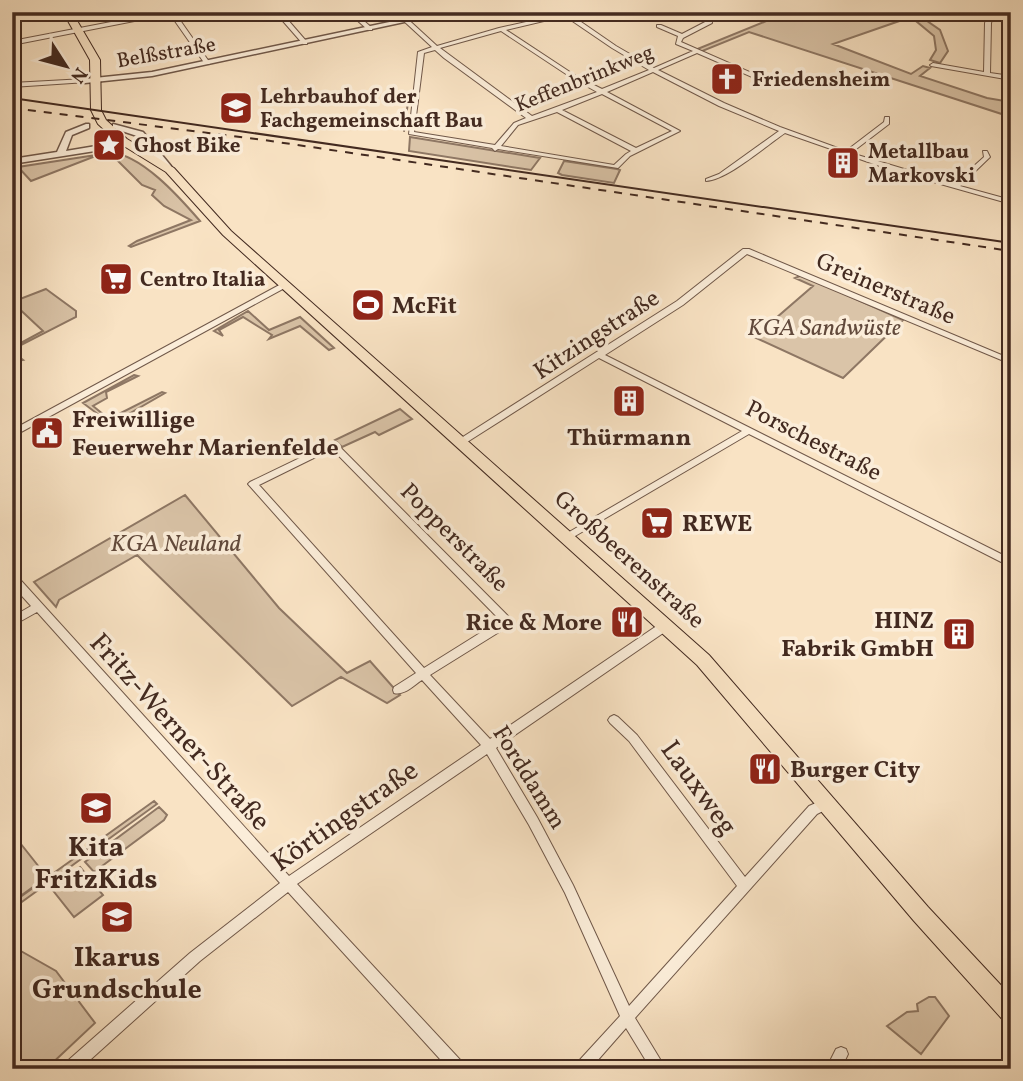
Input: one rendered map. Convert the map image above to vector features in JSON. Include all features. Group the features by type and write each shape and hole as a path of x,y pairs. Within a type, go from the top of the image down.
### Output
{"main road":[{"path":"67,12 92,57 90,81 96,110 108,135"},
{"name":"Großbeerenstraße","path":"108,135 168,168 214,221 567,537 733,692 921,914 1011,1012"},
{"name":"Großbeerenstraße","path":"108,135 176,180"}],"street":[{"path":"12,23 29,12"},
{"path":"12,43 172,12 207,63"},
{"path":"278,12 305,43"},
{"path":"351,12 370,29"},
{"path":"397,12 436,48 531,119"},
{"name":"Belßstraße","path":"90,81 152,74 448,12"},
{"path":"501,29 601,92 677,131 636,151 614,167 411,134 419,55 501,29 578,12"},
{"path":"697,12 709,17 710,22 683,36 678,43 768,82"},
{"path":"987,75 988,25 992,12"},
{"path":"565,14 615,50 652,71 785,131 955,187 1011,202"},
{"path":"659,26 683,36"},
{"name":"Keffenbrinkweg","path":"495,149 510,128 696,52"},
{"path":"933,65 1011,78"},
{"path":"12,85 90,81"},
{"path":"558,110 636,151"},
{"path":"847,153 887,123 887,118"},
{"path":"708,180 721,175 785,131"},
{"path":"60,155 67,135 140,134 168,168"},
{"path":"79,152 108,135"},
{"path":"12,162 79,152 108,135"},
{"path":"955,187 987,157 985,152"},
{"name":"Greinerstraße","path":"746,251 1011,362"},
{"name":"Kitzingstraße","path":"461,442 680,303 746,251"},
{"path":"12,434 286,285"},
{"name":"Porschestraße","path":"599,355 1011,563"},
{"path":"567,537 748,431"},
{"name":"Popperstraße","path":"253,484 333,445 505,618 500,626 423,674"},
{"name":"Forddamm","path":"253,484 488,746 569,889 626,1017 659,1069"},
{"name":"Fritz-Werner-Straße","path":"12,578 459,1069"},
{"path":"12,622 38,607"},
{"name":"Körtingstraße","path":"69,1069 184,966 289,883 665,626"},
{"path":"398,690 423,674"},
{"name":"Lauxweg","path":"614,720 633,738 744,885"},
{"path":"581,1069 813,810 827,803"},
{"path":"833,1069 841,1054"}],"green space":[{"path":"742,12 914,12 940,30 948,51 940,63 930,60 936,50 934,36 911,17 833,44 911,74 923,66 930,68 920,76 987,98 1011,102 1011,117 749,32 700,52 695,50 764,22"},
{"path":"410,137 540,158 531,170 409,151"},
{"path":"109,153 134,160 146,168 200,221 131,247 129,246 137,241 191,220 164,206 152,195 155,190 142,185 113,156 93,157 31,181 18,167"},
{"path":"564,161 620,170 614,183 562,175 558,173"},
{"name":"KGA Sandwüste","path":"802,275 903,320 843,378 754,337 813,286 795,278"},
{"path":"46,289 76,311 76,317 15,348 15,354 23,360 12,362 13,347 43,331 12,302"},
{"path":"248,311 269,330 300,317 334,348 329,350 300,326 269,339 272,335 243,317 219,330 223,336 214,331"},
{"path":"134,375 138,376 106,392 107,398 93,406 109,419 162,392 165,393 120,419 123,421 111,424 83,403"},
{"path":"400,409 412,419 379,435 375,432 342,447 335,440"},
{"name":"KGA Neuland","path":"185,495 279,608 347,673 370,661 400,695 387,703 341,677 292,706 137,555 59,600 56,607 34,582"},
{"path":"154,801 157,804 12,909 12,903"},
{"path":"159,807 167,815 164,820 94,872 85,862"},
{"path":"12,835 47,877 12,902"},
{"path":"80,867 103,895 74,917 51,888"},
{"path":"12,946 56,971 95,1023 46,1069 12,1069"},
{"path":"929,997 935,997 949,1016 921,1054 887,1026 907,1012 918,1011 917,1004"}],"waterway":[{"path":"388,12 398,20"},
{"path":"404,131 409,95"}],"tram line":[{"path":"12,98 1011,243"}],"railway":[{"path":"12,108 264,140 1011,251"}],"place":[{"name":"Friedensheim","path":"727,79"},
{"name":"Lehrbauhof der Fachgemeinschaft Bau","path":"236,108"},
{"name":"Ghost Bike","path":"109,145"},
{"name":"Metallbau Markovski","path":"843,163"},
{"name":"Centro Italia","path":"116,279"},
{"name":"McFit","path":"368,305"},
{"name":"Thürmann","path":"629,401"},
{"name":"Freiwillige Feuerwehr Marienfelde","path":"47,433"},
{"name":"REWE","path":"657,523"},
{"name":"Rice & More","path":"627,622"},
{"name":"HINZ Fabrik GmbH","path":"959,634"},
{"name":"Burger City","path":"765,769"},
{"name":"Kita FritzKids","path":"96,808"},
{"name":"Ikarus Grundschule","path":"117,917"}]}
